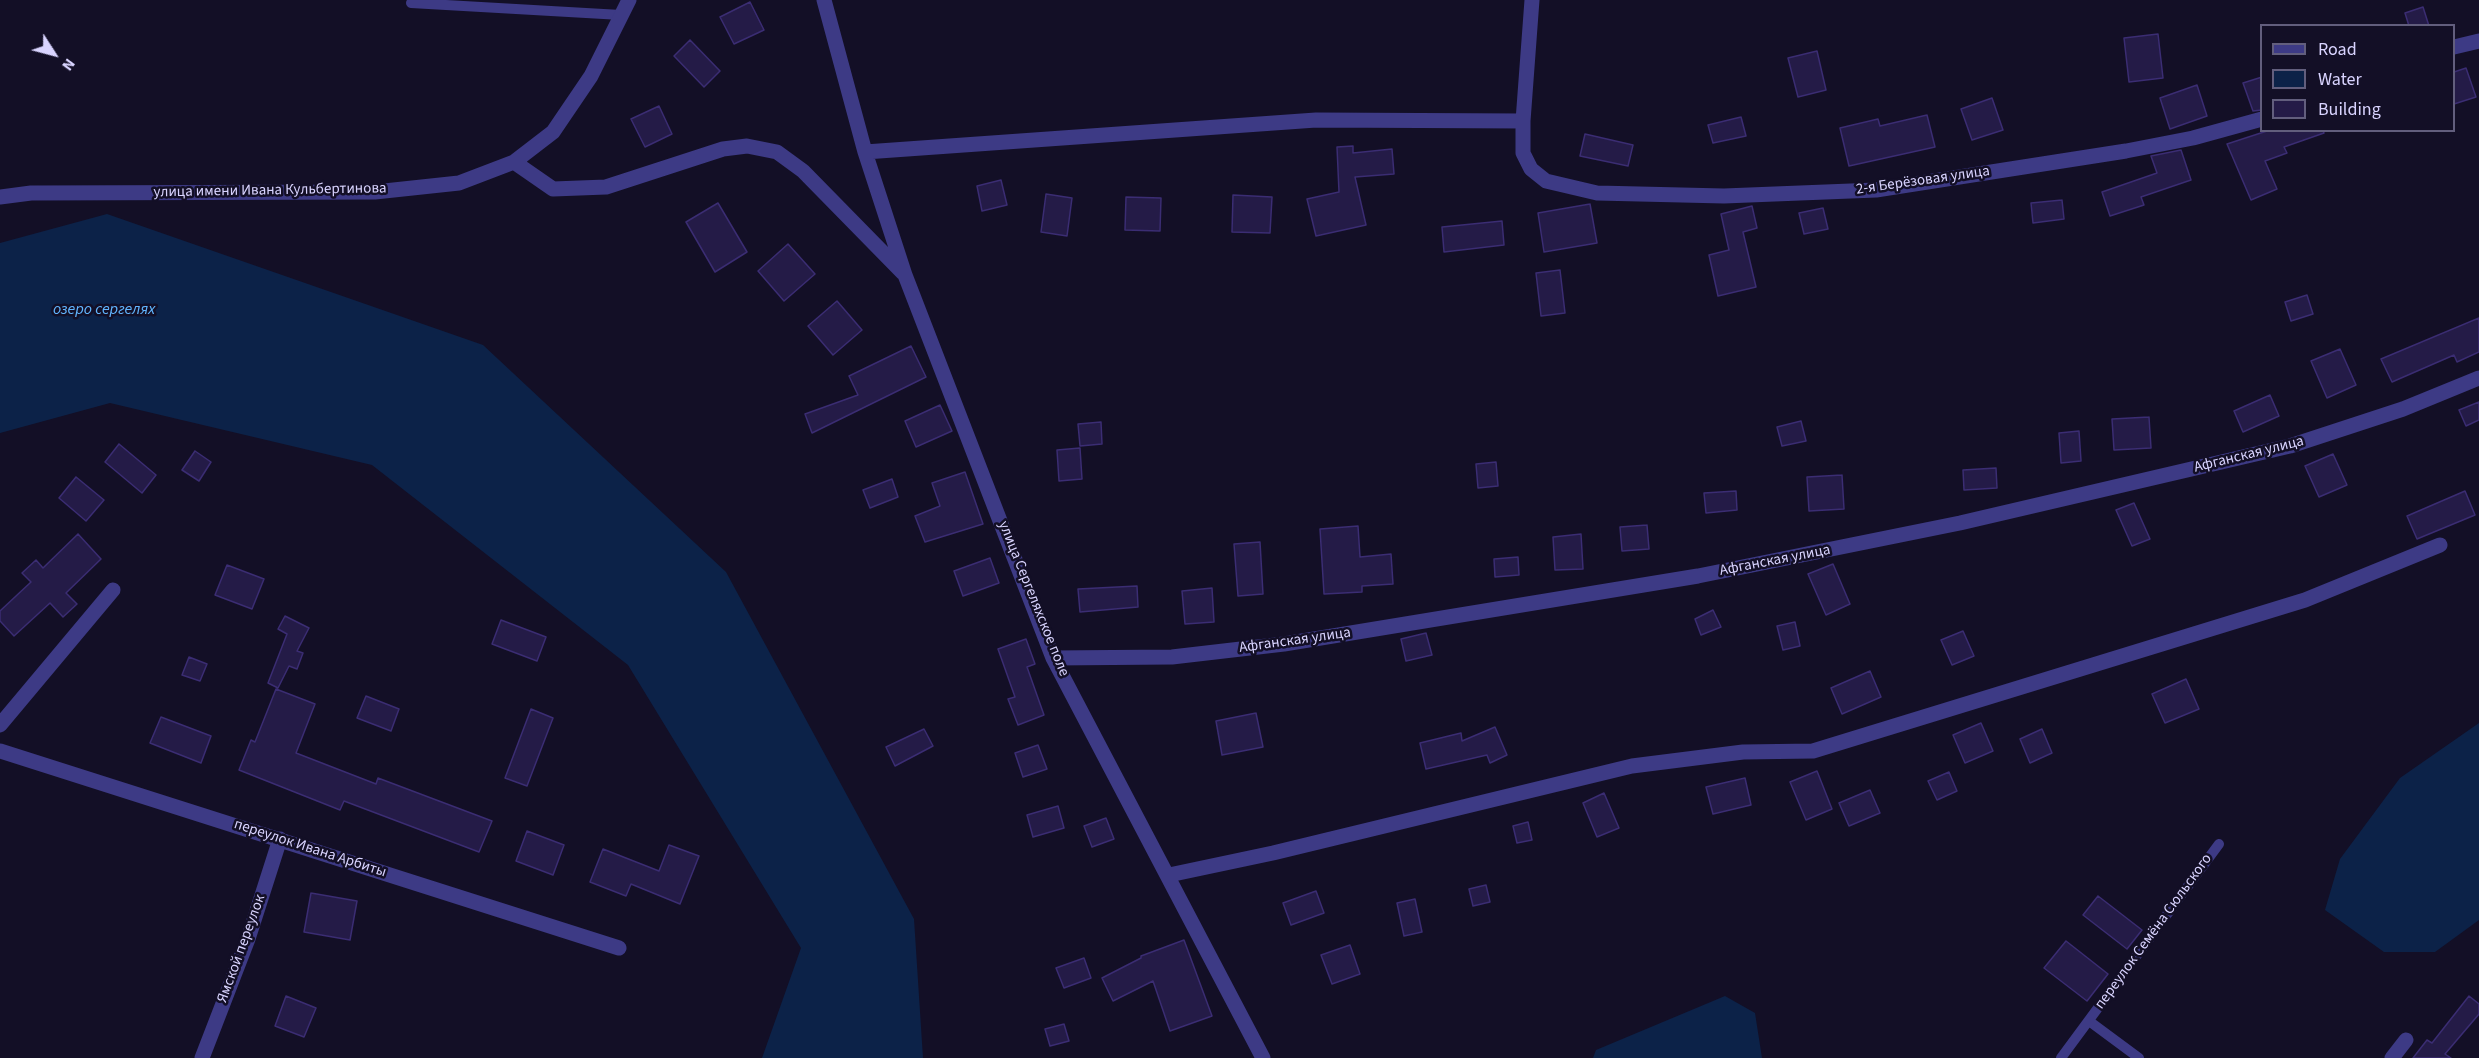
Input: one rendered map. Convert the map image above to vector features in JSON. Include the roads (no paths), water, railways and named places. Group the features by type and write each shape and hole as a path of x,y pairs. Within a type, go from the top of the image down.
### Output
{"street":[{"name":"улица имени Ивана Кульбертинова","path":"0,197 31,193 375,192 459,183 514,162 553,132 591,76 629,0"},
{"name":"улица Сергеляхское поле","path":"824,0 865,152 905,275 1053,658 1169,875 1263,1058"},
{"path":"865,152 1316,120 1523,120 1532,0"},
{"path":"2455,47 2479,41"},
{"name":"2-я Берёзовая улица","path":"1523,120 1523,153 1531,169 1546,180 1598,193 1724,196 1864,190 2126,152 2193,138 2260,120"},
{"path":"514,162 553,189 606,187 723,149 747,146 777,152 803,171 905,275"},
{"name":"Афганская улица","path":"1053,658 1172,657 1284,644 1698,576 1960,523 2290,446 2403,409 2479,378"},
{"path":"1169,875 1273,853 1632,766 1743,752 1813,751 2305,600 2440,545"},
{"path":"0,725 113,590"},
{"name":"переулок Ивана Арбиты","path":"0,751 619,948"},
{"name":"Ямской переулок","path":"202,1058 249,939 280,839"},
{"path":"2392,1058 2406,1040"}],"lane":[{"path":"411,3 621,15"},
{"name":"переулок Семёна Сюльского","path":"2061,1058 2219,844"},
{"name":"переулок Семёна Сюльского","path":"2089,1021 2139,1058"}],"water":[{"name":"озеро сергелях","path":"107,214 483,345 726,572 914,919 923,1058 762,1058 801,948 628,665 372,465 110,403 0,433 0,243"},
{"path":"2479,723 2479,920 2435,952 2384,952 2325,910 2340,859 2400,778"},
{"path":"1725,996 1755,1013 1762,1058 1593,1058 1596,1050"}]}
